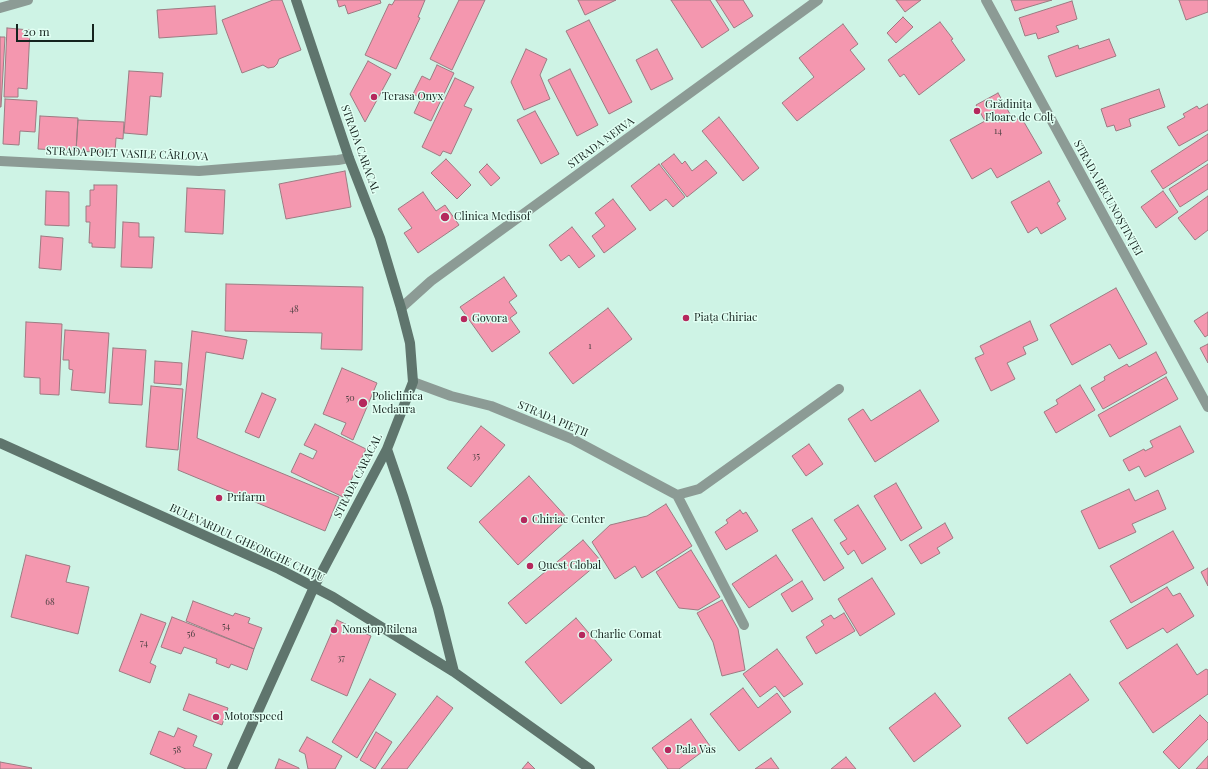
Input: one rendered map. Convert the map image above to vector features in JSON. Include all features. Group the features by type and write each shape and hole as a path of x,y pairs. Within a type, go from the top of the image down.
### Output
{"main road":[{"name":"STRADA CARACAL","path":"232,769 314,587 387,449 413,382 410,343 380,238 349,158 296,0"},
{"name":"BULEVARDUL GHEORGHE CHIȚU","path":"0,443 278,569 333,597 454,672 590,769"},
{"path":"387,449 438,608 454,672"}],"street":[{"path":"0,8 28,0"},
{"name":"STRADA NERVA","path":"401,308 441,274 818,0"},
{"name":"STRADA RECUNOȘTINȚEI","path":"986,0 1208,407"},
{"name":"STRADA POET VASILE CÂRLOVA","path":"0,160 199,171 349,158"},
{"name":"STRADA PIEȚII","path":"413,382 451,396 491,406 572,439 677,495"},
{"path":"744,625 677,495 699,489 839,389"}],"building":[{"path":"273,0 282,0 301,50 279,59 274,67 268,68 263,65 242,73 222,20"},
{"path":"337,0 380,0 381,3 348,14 345,5 339,7"},
{"path":"395,0 425,0 418,17 420,18 396,69 365,55 389,4 392,5"},
{"path":"459,0 485,0 452,70 430,59"},
{"path":"578,0 616,0 585,15"},
{"path":"671,0 710,0 729,30 702,48"},
{"path":"716,0 743,0 753,16 734,28"},
{"path":"896,0 921,0 905,12"},
{"path":"1011,0 1052,0 1015,11"},
{"path":"1179,0 1208,0 1208,12 1186,20"},
{"path":"1072,1 1077,19 1056,26 1059,32 1038,39 1036,33 1025,36 1019,18"},
{"path":"215,6 217,34 159,38 157,10"},
{"path":"903,17 913,27 896,43 887,33"},
{"path":"589,20 632,102 609,114 566,31"},
{"path":"940,22 953,39 951,40 965,60 919,95 904,74 900,77 888,60"},
{"path":"843,24 858,44 850,50 865,69 797,121 782,103 814,77 799,58"},
{"path":"7,28 30,30 27,89 18,88 18,97 4,97"},
{"path":"0,37 5,37 1,107 0,107"},
{"path":"1109,39 1116,56 1056,77 1048,56 1078,45 1079,49"},
{"path":"526,49 547,59 540,75 550,99 524,110 511,82"},
{"path":"657,49 673,79 651,90 636,60"},
{"path":"368,61 391,74 365,122 350,94"},
{"path":"437,65 454,73 431,121 414,113 421,98 413,94 422,76 430,80"},
{"path":"570,69 598,125 577,136 548,80"},
{"path":"129,71 163,73 161,97 150,96 147,135 124,133"},
{"path":"455,78 474,87 464,106 472,109 451,154 443,151 440,156 422,147"},
{"path":"1159,89 1165,107 1129,119 1131,126 1116,131 1114,125 1107,127 1101,109"},
{"path":"998,93 1014,121 1021,117 1042,153 997,178 991,168 972,179 950,140 985,121 976,105"},
{"path":"5,99 37,101 35,132 20,131 19,145 3,144"},
{"path":"1208,104 1208,130 1179,146 1167,127 1185,117 1183,114 1197,106 1199,109"},
{"path":"535,111 559,154 541,164 517,120"},
{"path":"40,116 78,118 76,151 38,149"},
{"path":"719,117 759,168 743,181 702,131"},
{"path":"78,120 124,122 123,139 116,138 115,153 76,151"},
{"path":"1208,134 1208,160 1163,189 1151,171"},
{"path":"674,154 682,164 685,161 692,171 706,160 717,173 687,197 661,164"},
{"path":"446,159 471,185 457,199 431,173"},
{"path":"487,164 500,178 491,186 479,172"},
{"path":"659,164 685,197 673,207 666,199 650,211 631,186"},
{"path":"1208,164 1208,189 1180,207 1169,189"},
{"path":"345,171 351,207 286,219 279,184"},
{"path":"1049,181 1060,201 1057,203 1066,219 1041,234 1037,227 1028,233 1011,202"},
{"path":"94,185 117,185 115,248 92,247 92,243 89,243 90,222 86,222 86,206 90,206 90,190 94,190"},
{"path":"187,188 225,190 223,234 185,232"},
{"path":"46,191 69,192 69,226 45,225"},
{"path":"1163,191 1178,212 1156,228 1141,207"},
{"path":"423,192 436,211 445,205 459,225 418,253 404,233 412,228 398,209"},
{"path":"1208,196 1208,230 1195,240 1178,218"},
{"path":"613,199 636,229 604,253 592,236 605,226 595,213"},
{"path":"123,222 139,223 139,237 154,237 152,268 121,267"},
{"path":"572,227 595,256 579,268 569,255 561,261 549,245"},
{"path":"41,236 63,238 61,270 39,268"},
{"path":"504,277 517,296 509,302 517,313 510,318 520,332 492,352 460,307"},
{"path":"226,284 363,287 362,350 321,349 322,333 225,331"},
{"path":"1116,288 1147,344 1119,359 1110,344 1072,365 1050,325"},
{"path":"608,308 632,339 573,384 549,353"},
{"path":"1208,312 1208,335 1205,337 1194,321"},
{"path":"1030,321 1038,340 1023,347 1026,354 1007,363 1015,379 991,391 975,358 984,354 980,346"},
{"path":"26,322 62,324 59,395 40,394 40,378 24,377"},
{"path":"65,330 109,333 105,393 71,390 73,370 69,369 69,360 63,360"},
{"path":"192,331 247,340 243,359 206,352 197,438 339,497 325,531 178,470"},
{"path":"1208,344 1208,363 1200,348"},
{"path":"113,348 146,350 142,405 109,403"},
{"path":"1156,352 1167,373 1103,409 1091,388 1105,380 1104,377 1127,364 1129,367"},
{"path":"155,361 182,363 181,385 154,383"},
{"path":"342,368 377,383 353,440 341,434 346,423 323,414"},
{"path":"1166,377 1178,399 1110,437 1098,415"},
{"path":"1080,385 1095,410 1056,433 1044,412 1058,404 1056,400"},
{"path":"151,386 183,389 178,450 146,447"},
{"path":"920,390 939,421 875,462 848,419 863,409 871,421"},
{"path":"262,393 276,399 259,438 245,432"},
{"path":"315,424 366,449 343,497 291,472 300,453 313,459 317,451 304,445"},
{"path":"481,426 505,445 471,487 447,468"},
{"path":"1180,426 1194,452 1145,477 1139,466 1129,471 1123,460 1144,449 1145,451 1153,447 1150,441"},
{"path":"809,444 823,464 806,476 792,456"},
{"name":"Chiriac Center","path":"529,476 568,519 518,565 479,522"},
{"path":"896,483 922,528 901,541 874,496"},
{"path":"1129,489 1135,501 1158,490 1166,509 1132,524 1136,532 1099,549 1081,511"},
{"path":"666,504 692,546 642,578 635,566 615,579 592,542 610,525 647,516"},
{"path":"858,505 886,549 862,564 854,550 848,555 840,543 847,539 834,520"},
{"path":"740,510 743,514 746,512 758,531 726,550 715,532 728,523 726,520"},
{"path":"812,518 844,568 824,581 792,530"},
{"path":"945,523 953,538 937,548 940,553 921,564 909,545"},
{"path":"1173,531 1194,568 1131,603 1110,566"},
{"path":"583,540 601,561 526,624 508,603"},
{"path":"691,550 720,597 698,610 679,608 656,572"},
{"path":"26,555 70,566 66,582 89,587 78,634 11,617"},
{"path":"776,555 793,580 749,608 732,584"},
{"path":"1208,568 1208,586 1201,572"},
{"path":"872,578 895,614 860,636 838,599"},
{"path":"802,581 813,599 792,612 781,594"},
{"path":"1167,587 1173,596 1180,593 1194,616 1167,633 1163,628 1127,649 1110,621"},
{"path":"722,600 738,629 745,670 722,676 713,642 697,613"},
{"path":"193,601 233,616 235,613 250,618 248,623 262,628 254,649 186,621"},
{"path":"844,613 855,631 816,654 806,637 824,625 821,621 831,615 834,619"},
{"path":"141,614 166,623 150,663 156,666 150,683 119,671"},
{"path":"172,617 254,649 247,670 231,664 229,668 216,663 217,659 184,647 181,654 161,647"},
{"path":"576,618 612,660 561,704 525,662"},
{"path":"337,620 371,636 347,696 311,680"},
{"path":"1177,644 1197,675 1206,669 1208,670 1208,694 1153,733 1119,683"},
{"path":"777,649 803,684 784,697 775,686 760,697 743,674"},
{"path":"1070,674 1089,700 1027,744 1008,718"},
{"path":"370,679 396,694 357,758 332,742"},
{"path":"743,688 758,708 777,693 791,712 739,751 710,714"},
{"path":"935,693 961,726 914,762 889,728"},
{"path":"189,694 228,708 222,725 183,710"},
{"path":"437,696 453,708 407,769 381,769"},
{"path":"1200,715 1208,723 1208,739 1179,769 1163,752"},
{"path":"691,719 710,746 679,769 668,769 652,748"},
{"path":"178,728 197,736 193,746 212,754 206,769 186,769 150,754 159,731 174,737"},
{"path":"376,732 392,742 375,769 360,760"},
{"path":"307,737 342,756 335,769 308,769 305,754 299,751"},
{"path":"1208,756 1208,769 1196,769"},
{"path":"846,757 856,769 831,769"},
{"path":"771,758 779,769 755,769"},
{"path":"279,759 299,768 299,769 275,769"},
{"path":"0,762 32,768 0,769"},
{"path":"528,762 535,769 522,769"}],"place":[{"name":"Terasa Onyx","path":"374,97"},
{"name":"Grădinița Floare de Colț","path":"977,111"},
{"name":"Clinica Medisof","path":"445,217"},
{"name":"Piața Chiriac","path":"686,318"},
{"name":"Govora","path":"464,319"},
{"name":"Policlinica Medaura","path":"363,403"},
{"name":"Prifarm","path":"219,498"},
{"name":"Chiriac Center","path":"524,520"},
{"name":"Quest Global","path":"530,566"},
{"name":"Nonstop Rilena","path":"334,630"},
{"name":"Charlie Comat","path":"582,635"},
{"name":"Motorspeed","path":"216,717"},
{"name":"Pala Vas","path":"668,750"}]}
